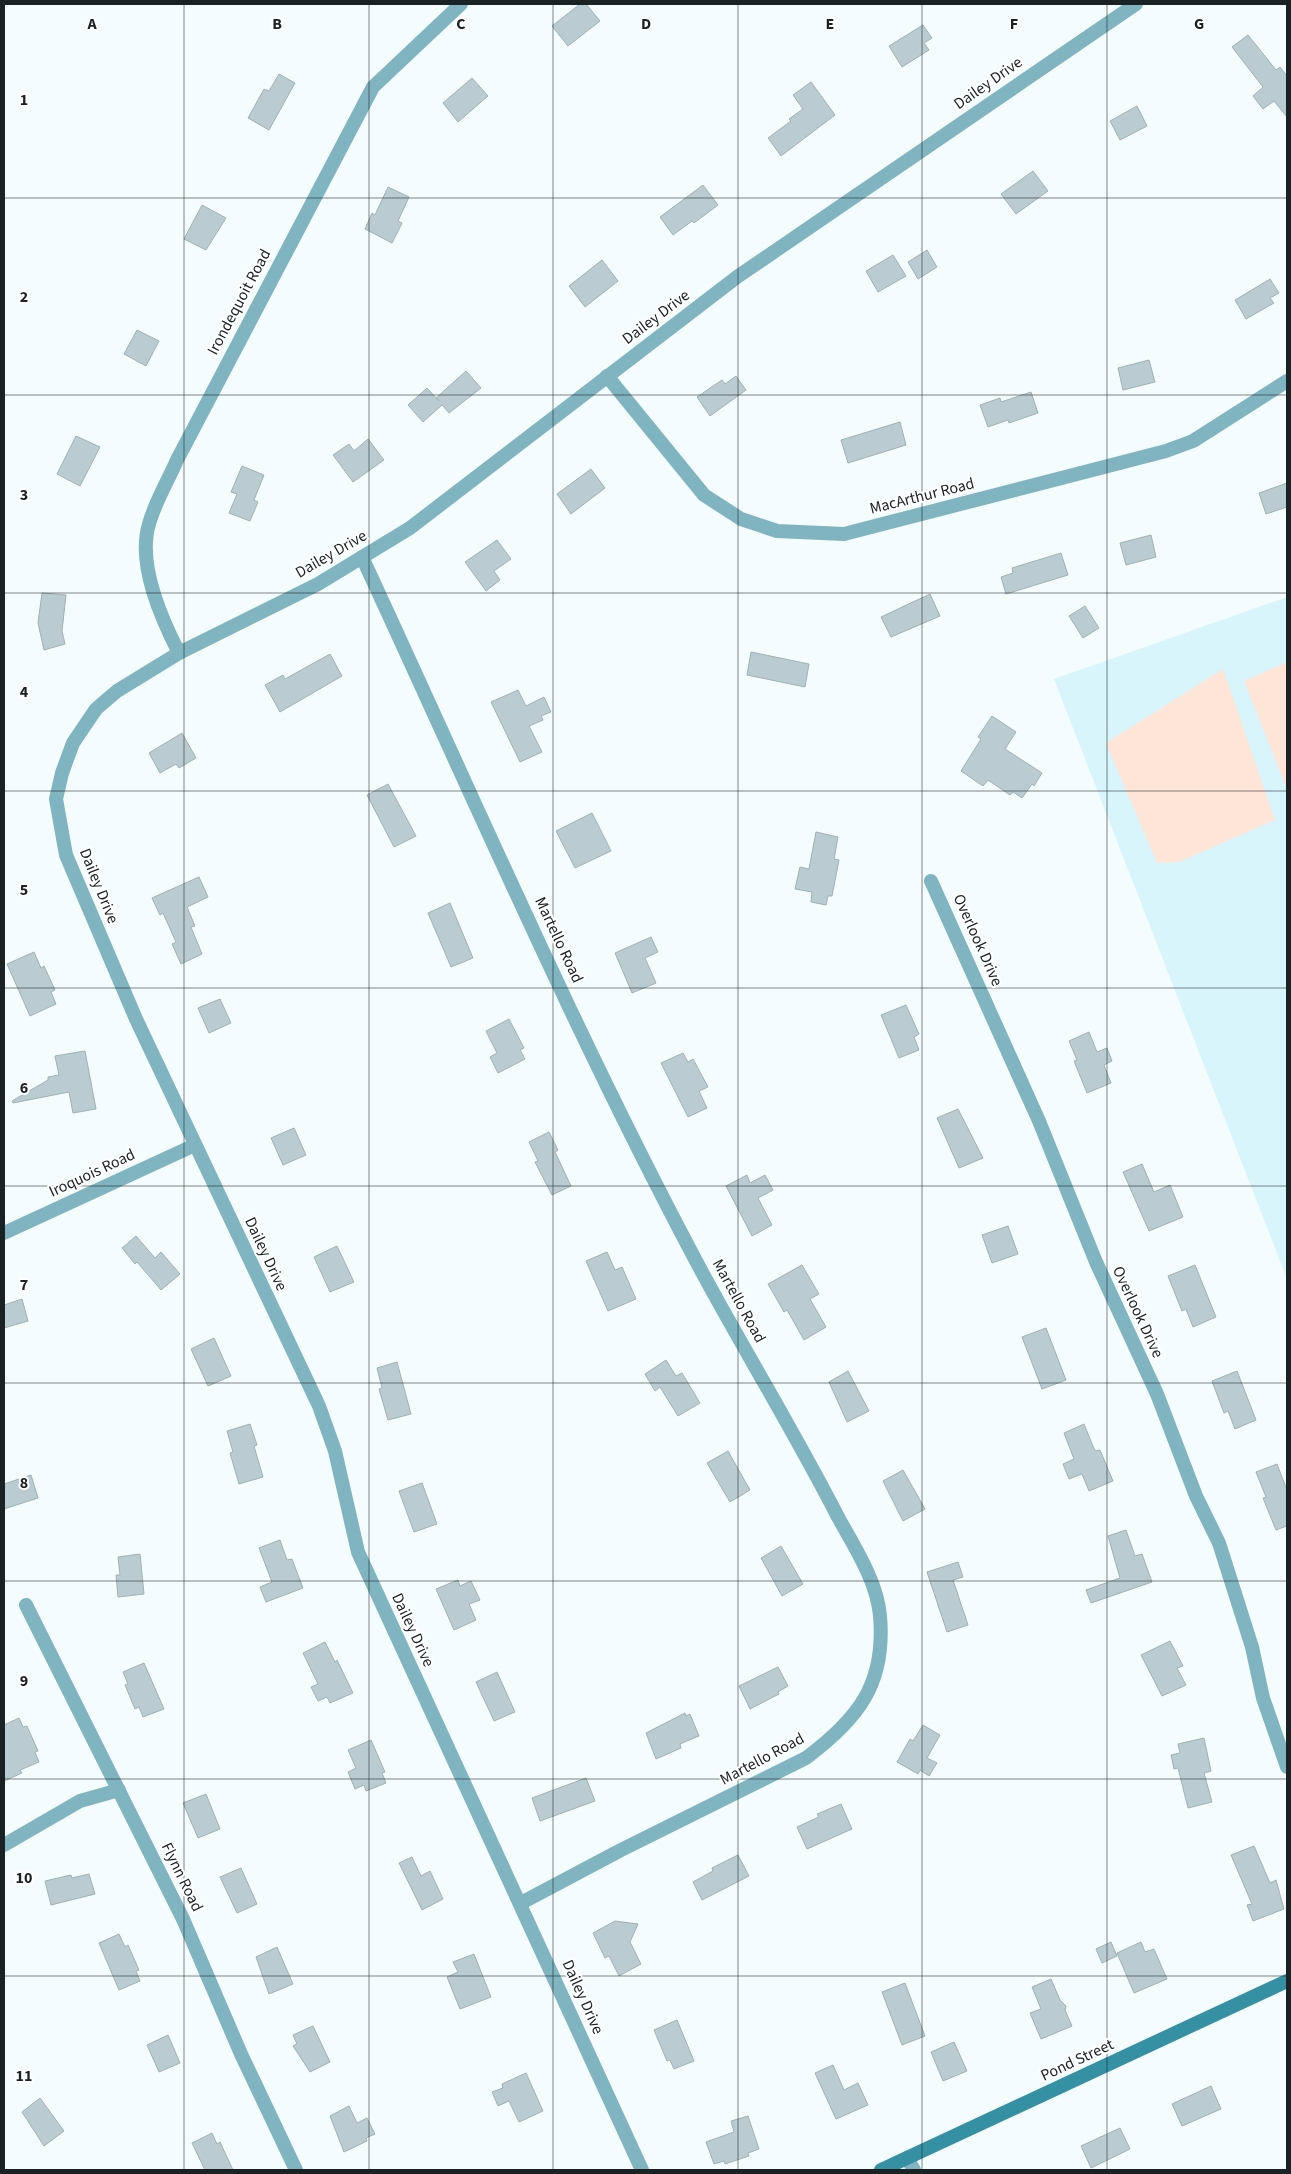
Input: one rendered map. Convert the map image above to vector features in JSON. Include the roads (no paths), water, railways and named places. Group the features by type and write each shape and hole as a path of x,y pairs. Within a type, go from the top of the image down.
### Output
{"main road":[{"name":"Pond Street","path":"881,2170 911,2164 1287,1981"}],"street":[{"name":"Irondequoit Road","path":"179,653 164,623 144,555 149,524 170,476 373,87 461,4"},
{"name":"Dailey Drive","path":"642,2170 521,1903 358,1552 335,1451 319,1406 136,1019 66,855 56,799 62,773 73,743 96,709 117,691 179,653 318,584 410,528 737,277 1136,4"},
{"name":"MacArthur Road","path":"607,376 704,495 741,519 777,531 844,534 1166,451 1193,441 1287,381"},
{"name":"Martello Road","path":"362,556 571,1008 703,1274 818,1477 869,1575 880,1614 880,1660 873,1682 851,1720 833,1738 806,1758 621,1850 521,1903"},
{"name":"Overlook Drive","path":"931,880 1039,1121 1096,1262 1156,1394 1196,1496 1219,1543 1245,1621 1263,1698 1287,1767"},
{"name":"Iroquois Road","path":"4,1233 195,1145"},
{"name":"Flynn Road","path":"26,1605 183,1919 242,2054 296,2170"},
{"path":"4,1845 80,1801 120,1790"}]}
